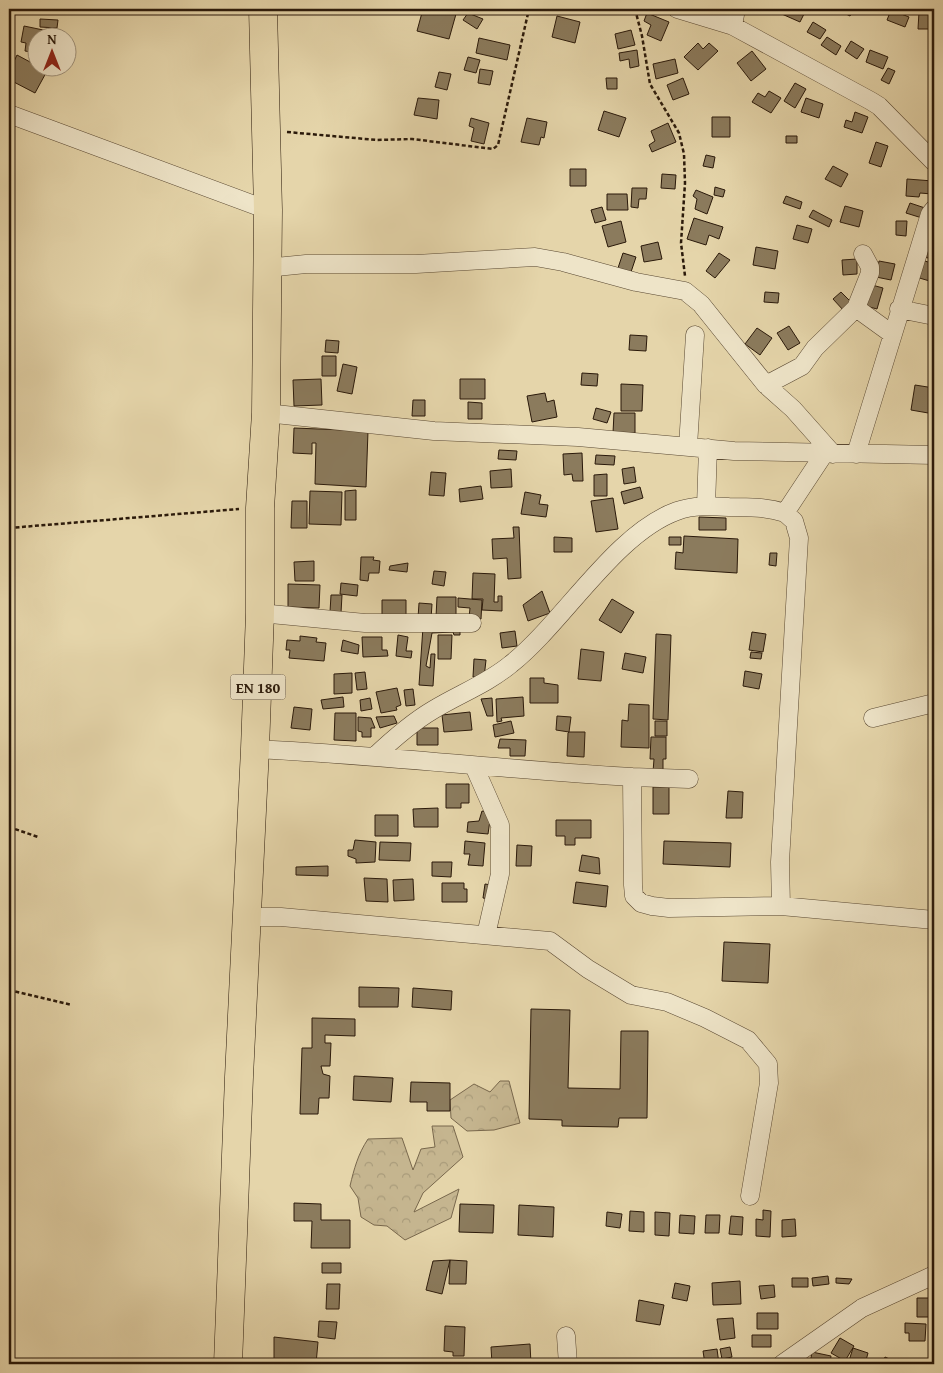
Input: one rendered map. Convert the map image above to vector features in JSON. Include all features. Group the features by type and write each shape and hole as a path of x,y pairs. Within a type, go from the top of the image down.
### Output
{"main road":[{"name":"EN 180","path":"228,1364 256,749 260,613 260,508 266,413 268,210 263,9"}],"street":[{"path":"676,9 734,17 879,106 934,162"},
{"path":"9,114 268,210"},
{"path":"856,454 899,309 930,214 934,209"},
{"path":"766,385 802,366 816,348 856,308 870,272 870,267 863,254"},
{"path":"266,268 306,264 416,264 535,257 636,282 686,291 701,304 766,385 792,409 829,454"},
{"path":"856,308 892,334"},
{"path":"899,309 934,316"},
{"path":"688,446 695,335"},
{"path":"266,413 443,432 578,437 708,448 829,454 934,455"},
{"path":"706,506 708,448"},
{"path":"785,514 829,454"},
{"path":"374,757 401,732 434,710 490,680 513,663 536,643 617,552 652,523 677,510 706,506 761,508 785,514 794,521 799,538 780,862 781,906"},
{"path":"260,613 365,623 472,623"},
{"path":"873,718 934,703"},
{"path":"256,749 632,777 689,779"},
{"path":"474,766 500,825 500,874 486,935"},
{"path":"632,777 633,885 634,896 641,902 669,908 781,906 934,920"},
{"path":"247,917 281,917 550,941 631,995 667,1002 705,1018 748,1040 768,1064 769,1083 750,1196"},
{"path":"782,1364 862,1308 934,1275"},
{"path":"566,1336 568,1364"}],"path":[{"path":"266,130 377,140 412,139 493,149 498,145 529,9"},
{"path":"635,9 642,36 650,84 679,133 684,154 686,183 680,243 686,291"},
{"path":"9,528 260,508"},
{"path":"9,827 38,837"},
{"path":"9,990 72,1005"}],"green space":[{"path":"500,1081 509,1081 520,1123 494,1130 467,1131 451,1118 450,1100 474,1084 490,1092"},
{"path":"432,1126 453,1126 463,1157 423,1193 414,1212 459,1189 451,1218 405,1240 387,1226 374,1225 361,1217 358,1198 350,1186 357,1162 368,1139 402,1138 413,1170 421,1149 435,1147"}],"building":[{"path":"423,9 436,9 456,14 449,39 417,31"},
{"path":"776,9 806,10 800,22 775,11"},
{"path":"836,9 854,9 850,16"},
{"path":"891,10 909,17 905,27 887,20"},
{"path":"919,12 934,13 934,29 918,29"},
{"path":"468,13 483,19 477,29 463,20"},
{"path":"647,13 669,22 661,41 647,35 651,25 644,21"},
{"path":"557,16 580,22 575,43 552,37"},
{"path":"40,19 58,20 57,28 40,27"},
{"path":"813,22 826,30 820,39 807,32"},
{"path":"24,26 34,28 28,28 28,51 25,51 26,43 21,42"},
{"path":"631,30 635,45 618,49 615,34"},
{"path":"827,37 841,46 836,55 821,45"},
{"path":"479,38 510,45 507,60 476,53"},
{"path":"851,41 864,49 857,59 845,51"},
{"path":"698,43 703,49 709,43 718,51 698,70 684,57"},
{"path":"637,50 639,66 630,68 629,59 620,61 619,53"},
{"path":"870,50 888,57 883,69 866,62"},
{"path":"752,51 766,69 751,81 737,63"},
{"path":"17,55 28,61 28,78 43,78 35,93 10,80 12,76 9,72"},
{"path":"468,57 480,60 476,73 464,70"},
{"path":"675,59 678,73 656,79 653,64"},
{"path":"888,68 895,71 889,84 881,80"},
{"path":"480,69 493,71 490,85 478,83"},
{"path":"439,72 451,74 447,90 435,87"},
{"path":"606,78 617,78 617,89 607,89"},
{"path":"683,78 689,94 673,100 667,85"},
{"path":"795,83 806,89 795,108 784,101"},
{"path":"769,91 781,98 771,113 752,102 758,93 765,97"},
{"path":"418,98 439,100 437,119 414,115"},
{"path":"806,98 823,104 819,118 801,112"},
{"path":"604,111 626,118 619,137 598,130"},
{"path":"855,112 868,117 862,133 844,127 846,120 852,122"},
{"path":"712,117 730,117 730,137 712,137"},
{"path":"471,118 489,123 484,144 471,141 474,128 469,126"},
{"path":"527,118 547,122 544,138 541,137 539,145 521,142"},
{"path":"668,123 676,142 652,152 649,145 655,141 651,131"},
{"path":"786,136 797,136 797,143 786,143"},
{"path":"876,142 888,146 881,167 869,163"},
{"path":"706,155 715,157 713,168 703,166"},
{"path":"833,166 848,174 841,187 825,179"},
{"path":"570,169 586,169 586,186 570,186"},
{"path":"662,174 676,175 675,189 661,188"},
{"path":"907,179 933,181 932,194 920,193 919,197 906,196"},
{"path":"715,187 725,190 723,197 714,195"},
{"path":"632,188 647,188 646,199 639,199 638,208 631,207"},
{"path":"696,190 713,197 707,214 695,209 697,199 693,196"},
{"path":"607,194 627,194 628,210 607,210"},
{"path":"786,196 802,202 800,209 783,203"},
{"path":"910,203 925,208 922,218 906,213"},
{"path":"845,206 863,211 859,227 840,222"},
{"path":"602,207 606,220 595,223 591,210"},
{"path":"813,210 832,220 829,227 809,217"},
{"path":"694,218 723,227 719,239 709,235 706,245 687,239"},
{"path":"621,221 626,242 608,247 602,226"},
{"path":"896,221 907,221 906,236 896,235"},
{"path":"797,225 812,229 808,243 793,239"},
{"path":"925,237 934,238 934,259 923,257"},
{"path":"658,242 662,259 644,262 641,246"},
{"path":"756,247 778,251 775,269 753,265"},
{"path":"623,253 636,257 630,275 617,271"},
{"path":"719,253 730,260 715,278 706,271"},
{"path":"857,259 857,274 843,275 842,260"},
{"path":"922,260 934,264 933,282 916,277"},
{"path":"879,261 895,264 891,280 876,277"},
{"path":"872,285 883,288 877,309 866,306"},
{"path":"765,292 779,293 778,303 764,302"},
{"path":"841,292 852,303 844,311 833,299"},
{"path":"789,326 800,343 788,350 777,333"},
{"path":"757,328 772,338 760,355 745,344"},
{"path":"630,335 647,336 646,351 629,350"},
{"path":"326,340 339,341 338,353 325,352"},
{"path":"322,356 336,356 336,376 322,376"},
{"path":"343,364 357,367 352,394 337,391"},
{"path":"582,373 598,374 597,386 581,385"},
{"path":"321,379 322,405 294,406 293,380"},
{"path":"460,379 485,379 485,399 460,399"},
{"path":"621,384 643,385 642,411 621,411"},
{"path":"915,385 934,388 934,414 911,410"},
{"path":"545,393 547,402 554,400 557,417 532,422 527,396"},
{"path":"413,400 425,400 425,416 412,416"},
{"path":"468,402 482,403 482,419 468,419"},
{"path":"596,408 611,412 607,423 593,419"},
{"path":"614,413 635,413 635,433 613,433"},
{"path":"294,428 368,431 366,487 315,484 316,443 312,443 312,454 293,453"},
{"path":"499,450 517,451 516,460 498,459"},
{"path":"582,453 583,481 573,481 572,474 564,475 563,454"},
{"path":"596,455 615,456 614,465 595,464"},
{"path":"634,467 636,482 624,484 622,469"},
{"path":"511,469 512,487 491,488 490,471"},
{"path":"431,472 446,473 444,496 429,495"},
{"path":"607,474 607,496 594,496 594,475"},
{"path":"481,486 483,499 460,502 459,489"},
{"path":"640,487 643,498 624,504 621,492"},
{"path":"356,490 356,520 345,520 345,491"},
{"path":"310,491 342,492 341,525 309,524"},
{"path":"525,492 541,495 539,504 548,505 546,517 521,514"},
{"path":"613,498 618,529 596,532 591,501"},
{"path":"292,501 307,501 307,528 291,528"},
{"path":"699,517 726,518 726,530 699,530"},
{"path":"513,527 519,527 521,578 508,579 507,558 493,559 492,539 514,538"},
{"path":"684,536 738,539 737,573 675,569 676,552 683,553"},
{"path":"554,537 572,538 572,552 554,552"},
{"path":"669,537 681,537 681,545 669,545"},
{"path":"770,553 777,553 776,566 769,565"},
{"path":"361,557 374,557 373,560 380,561 379,573 369,573 368,581 360,580"},
{"path":"314,561 314,581 295,581 294,562"},
{"path":"408,563 407,572 389,570 390,566"},
{"path":"434,571 446,572 444,586 432,584"},
{"path":"473,573 495,574 494,602 498,602 498,596 502,596 502,611 482,610 483,599 472,599"},
{"path":"341,583 358,585 357,596 340,594"},
{"path":"288,584 320,585 319,608 288,607"},
{"path":"542,591 550,613 528,621 523,605"},
{"path":"331,595 342,595 341,613 330,612"},
{"path":"437,597 456,597 456,618 436,617"},
{"path":"458,598 482,600 481,619 469,618 470,608 458,607"},
{"path":"612,599 634,612 621,633 599,620"},
{"path":"382,600 406,600 406,622 382,621"},
{"path":"419,603 432,604 431,619 418,618"},
{"path":"423,627 460,629 460,635 454,635 453,632 432,633 426,666 430,668 431,654 435,654 433,686 419,685"},
{"path":"515,631 517,646 502,648 500,633"},
{"path":"752,632 766,634 763,652 749,650"},
{"path":"656,634 671,635 668,720 653,719"},
{"path":"398,635 408,637 406,651 412,651 411,658 396,656"},
{"path":"438,635 452,635 451,659 438,659"},
{"path":"300,636 317,638 316,642 326,643 324,661 289,658 290,650 286,650 287,640 300,641"},
{"path":"362,637 382,637 382,650 387,650 388,656 363,657"},
{"path":"343,640 359,645 358,654 341,651"},
{"path":"581,649 604,652 601,681 578,679"},
{"path":"751,652 762,653 761,659 750,658"},
{"path":"625,653 646,657 643,673 622,669"},
{"path":"474,659 486,660 484,678 473,677"},
{"path":"745,671 762,674 759,689 743,686"},
{"path":"365,672 367,689 357,690 355,673"},
{"path":"352,673 352,693 334,694 334,674"},
{"path":"530,678 544,678 544,683 558,685 558,703 530,703"},
{"path":"397,688 401,705 396,707 397,710 381,713 376,692"},
{"path":"413,689 415,705 406,706 404,690"},
{"path":"343,697 344,707 323,709 321,700"},
{"path":"523,697 524,716 501,718 502,721 497,722 496,699"},
{"path":"370,698 372,709 361,711 360,700"},
{"path":"492,698 493,716 487,716 481,699"},
{"path":"629,704 649,705 649,748 621,747 622,720 628,721"},
{"path":"294,707 312,709 310,730 291,728"},
{"path":"470,712 472,730 444,732 442,715"},
{"path":"335,713 356,713 356,741 334,740"},
{"path":"394,716 397,723 380,728 376,717"},
{"path":"557,716 571,717 569,732 556,730"},
{"path":"358,717 371,718 375,728 371,728 371,737 362,737 362,732 358,731"},
{"path":"511,721 514,733 495,737 493,725"},
{"path":"655,721 667,721 667,736 655,736"},
{"path":"417,728 438,728 438,745 417,745"},
{"path":"569,732 585,732 584,757 567,756"},
{"path":"651,737 666,737 666,759 663,759 663,773 653,772 654,759 650,759"},
{"path":"500,739 526,740 525,756 510,756 510,748 498,748"},
{"path":"446,784 469,784 469,803 461,803 461,808 446,808"},
{"path":"653,787 669,787 669,814 653,814"},
{"path":"728,791 743,792 742,818 726,818"},
{"path":"438,808 438,827 414,827 413,809"},
{"path":"482,811 491,813 488,834 467,832 468,822 479,821"},
{"path":"375,815 398,815 398,836 375,836"},
{"path":"556,820 591,820 591,838 575,838 575,845 565,845 565,836 556,836"},
{"path":"355,840 376,842 375,862 356,863 356,859 348,856 348,850 353,850"},
{"path":"465,841 485,843 483,866 468,865 470,854 464,854"},
{"path":"664,841 731,843 730,867 663,864"},
{"path":"380,842 411,843 410,861 379,860"},
{"path":"517,845 532,846 531,866 516,866"},
{"path":"582,855 599,858 600,874 579,871"},
{"path":"432,862 452,862 451,877 432,876"},
{"path":"328,866 328,876 296,875 296,867"},
{"path":"364,878 387,879 388,902 366,901"},
{"path":"413,879 414,900 394,901 393,880"},
{"path":"576,882 608,886 606,907 573,903"},
{"path":"442,883 464,883 464,889 467,889 467,902 442,902"},
{"path":"485,884 498,886 496,900 483,898"},
{"path":"724,942 770,944 768,983 722,981"},
{"path":"359,987 399,988 398,1007 359,1007"},
{"path":"413,988 452,991 451,1010 412,1007"},
{"path":"531,1009 570,1010 568,1088 620,1089 621,1031 648,1031 647,1118 619,1118 618,1127 562,1126 562,1120 529,1119"},
{"path":"312,1018 355,1019 355,1036 325,1035 325,1043 331,1043 330,1066 321,1066 323,1074 330,1076 329,1098 319,1098 318,1114 300,1114 302,1048 312,1048"},
{"path":"354,1076 393,1078 391,1102 353,1100"},
{"path":"411,1082 450,1083 450,1111 427,1111 427,1102 410,1102"},
{"path":"294,1203 321,1204 321,1220 350,1220 350,1248 311,1248 312,1221 294,1221"},
{"path":"460,1204 494,1205 493,1233 459,1232"},
{"path":"519,1205 554,1207 553,1237 518,1235"},
{"path":"763,1210 771,1211 770,1237 756,1236 756,1219 763,1220"},
{"path":"630,1211 644,1212 644,1232 629,1231"},
{"path":"607,1212 622,1214 620,1228 606,1226"},
{"path":"655,1212 670,1213 669,1236 655,1235"},
{"path":"680,1215 695,1216 694,1234 679,1233"},
{"path":"706,1215 720,1215 719,1233 705,1233"},
{"path":"731,1216 743,1217 742,1235 729,1234"},
{"path":"795,1219 796,1236 782,1237 782,1220"},
{"path":"450,1260 467,1261 466,1284 449,1284"},
{"path":"450,1260 442,1294 426,1290 433,1261"},
{"path":"322,1263 341,1263 341,1273 322,1273"},
{"path":"828,1276 829,1284 813,1286 812,1278"},
{"path":"792,1278 808,1278 808,1287 792,1287"},
{"path":"836,1278 852,1279 849,1284 836,1283"},
{"path":"740,1281 741,1304 713,1305 712,1283"},
{"path":"675,1283 690,1286 687,1301 672,1298"},
{"path":"327,1284 340,1284 339,1309 326,1309"},
{"path":"774,1285 775,1297 761,1299 759,1286"},
{"path":"917,1298 934,1298 934,1317 917,1317"},
{"path":"639,1300 664,1305 660,1325 636,1321"},
{"path":"757,1313 778,1313 778,1329 757,1329"},
{"path":"733,1318 735,1338 720,1340 717,1319"},
{"path":"319,1321 337,1322 335,1339 318,1337"},
{"path":"905,1323 926,1324 925,1341 909,1341 909,1333 905,1333"},
{"path":"445,1326 465,1327 464,1356 453,1356 453,1352 444,1351"},
{"path":"752,1335 771,1335 771,1347 752,1347"},
{"path":"274,1337 318,1342 316,1364 274,1360"},
{"path":"840,1338 854,1346 845,1361 831,1353"},
{"path":"530,1344 531,1364 492,1364 491,1347"},
{"path":"730,1347 732,1357 722,1359 720,1349"},
{"path":"853,1348 868,1353 865,1364 848,1364"},
{"path":"717,1349 719,1364 705,1364 703,1351"},
{"path":"812,1352 831,1356 830,1364 810,1364"},
{"path":"885,1357 900,1364 882,1364"},
{"path":"663,1362 689,1362 689,1364 663,1364"}]}
